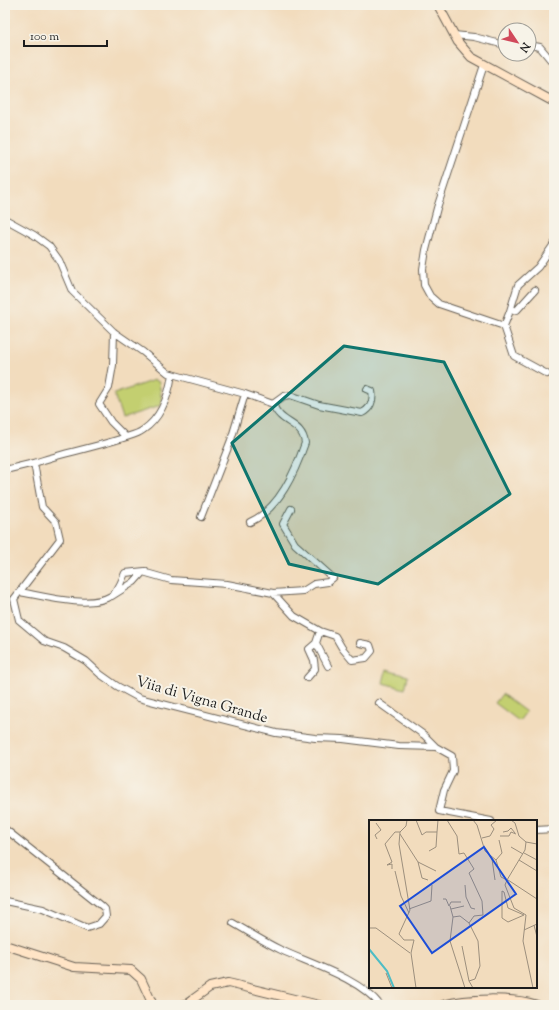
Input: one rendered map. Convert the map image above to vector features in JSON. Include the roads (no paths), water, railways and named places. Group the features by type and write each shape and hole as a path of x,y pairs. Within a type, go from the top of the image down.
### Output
{"street":[{"path":"438,5 454,35 465,51 484,65 554,102"},
{"path":"454,35 474,37 497,42"},
{"path":"537,46 540,47 554,64"},
{"path":"484,65 433,220 424,260 423,277 427,292 437,302 504,326"},
{"path":"5,219 34,235 49,246 59,260 72,292 114,332 172,374 245,394 273,404 280,416 300,428 304,435 305,443 284,489 260,518 250,522"},
{"path":"547,374 514,356 504,326 518,285 538,267 554,244"},
{"path":"510,311 517,310 535,290"},
{"path":"114,332 113,365 109,388 99,404 111,422 126,437"},
{"path":"5,470 126,437 142,431 152,422 165,402 172,374"},
{"path":"273,404 284,396 290,395 320,405 362,413 370,407 372,400 372,391 367,390"},
{"path":"201,517 231,440 245,394"},
{"name":"Viia di Vigna Grande","path":"34,463 42,507 56,522 60,539 14,599 19,620 44,640 64,648 86,660 106,678 139,698 276,734 343,739 399,746 436,747"},
{"path":"143,572 171,580 227,584 273,593 303,591 314,584 328,582 333,578 295,544 283,524 291,509"},
{"path":"112,596 125,573 153,570"},
{"path":"20,592 53,598 98,602 112,596 134,582 143,572"},
{"path":"273,593 294,616 320,631 335,636 342,648 352,660 366,658 372,651 370,645 360,643"},
{"path":"307,678 315,669 309,649 316,643 320,631"},
{"path":"316,643 328,666"},
{"path":"379,703 424,735 436,747 452,756 453,772 444,790 439,811 486,820"},
{"path":"5,829 102,906 106,912 106,916 99,924 87,928 43,909 5,901"},
{"path":"537,830 554,829"},
{"path":"233,923 280,950 350,982 371,996 380,1005"},
{"path":"5,944 74,967 131,970 141,979 153,1005"},
{"path":"185,1005 207,988 228,983 318,1005"},
{"path":"443,1005 476,1000 527,1002 537,1005"}]}
